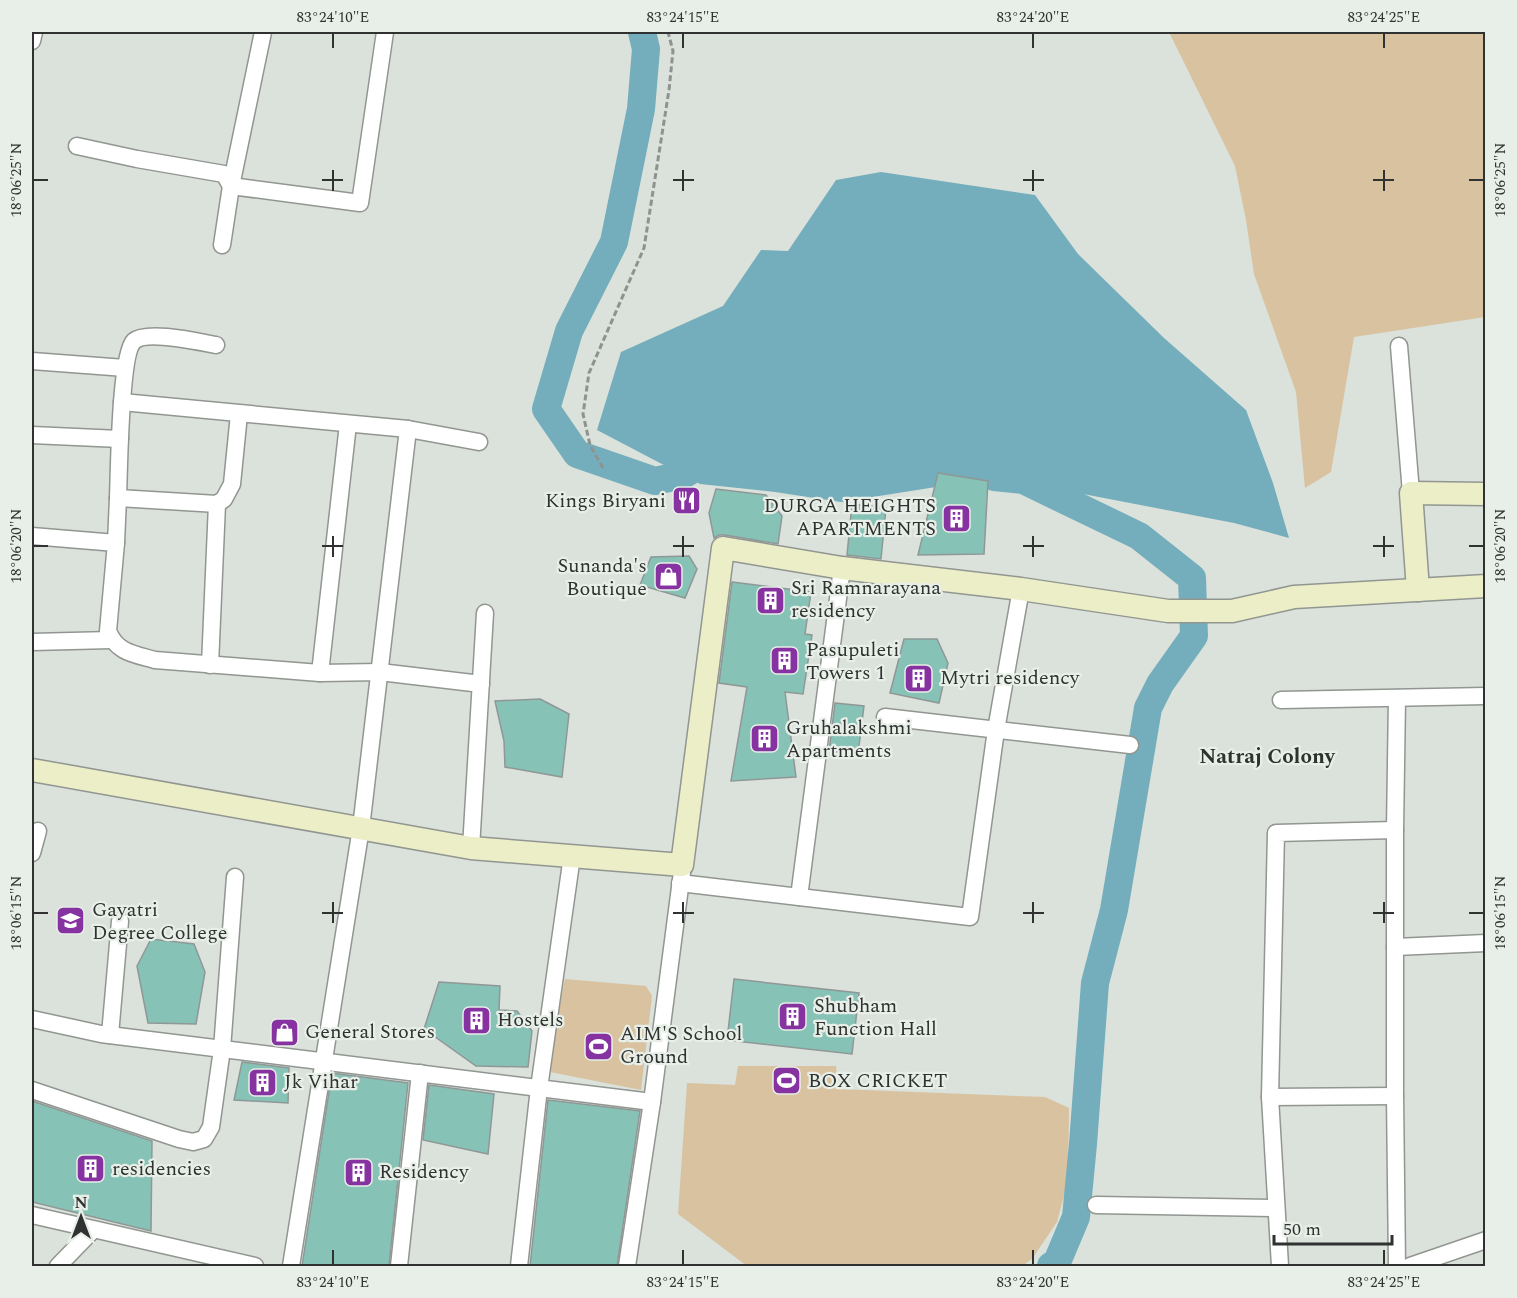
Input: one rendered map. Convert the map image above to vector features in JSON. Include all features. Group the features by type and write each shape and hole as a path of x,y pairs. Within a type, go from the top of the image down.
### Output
{"street":[{"path":"32,41 34,32"},
{"path":"222,245 231,186 263,32"},
{"path":"231,186 360,203 385,32"},
{"path":"77,146 224,174 231,186"},
{"path":"216,345 146,336 134,340 129,350 122,402 116,543 108,618 111,640 131,654 155,660 320,673 380,672 481,684"},
{"path":"1400,346 1418,590"},
{"path":"32,361 125,368"},
{"path":"122,402 408,429 479,442"},
{"path":"118,498 217,504 224,499 232,484 239,414"},
{"path":"320,673 348,424"},
{"path":"291,1266 361,828 408,429"},
{"path":"32,435 120,439"},
{"path":"1411,493 1485,494"},
{"path":"210,665 217,504"},
{"path":"32,536 116,543"},
{"path":"627,1266 652,1102 723,548 842,568 1021,589 1168,611 1232,611 1294,597 1485,586"},
{"path":"800,897 842,568"},
{"path":"32,770 471,848 572,856 800,897 970,917 996,730 1021,589"},
{"path":"471,848 485,613"},
{"path":"32,642 111,640"},
{"path":"1281,700 1485,696"},
{"path":"1397,698 1395,831 1397,1266"},
{"path":"885,717 1130,745"},
{"path":"32,854 38,831"},
{"path":"1280,1266 1270,1097 1276,833 1395,831"},
{"path":"519,1266 539,1088 572,856"},
{"path":"32,1090 178,1139 199,1142 204,1139 211,1127 222,1049 235,878"},
{"path":"110,1035 120,921"},
{"path":"1395,947 1485,943"},
{"path":"32,1019 110,1035 652,1102"},
{"path":"399,1266 420,1073"},
{"path":"1270,1097 1395,1096"},
{"path":"1096,1205 1276,1208"},
{"path":"32,1215 246,1266"},
{"path":"58,1266 93,1230"},
{"path":"1410,1266 1485,1240"}],"path":[{"path":"603,468 590,446 583,414 589,373 644,248 669,90 673,51 668,32"}],"shaded area":[{"path":"1169,32 1485,32 1485,317 1354,337 1331,472 1305,488 1296,392 1254,274 1235,166"},
{"name":"AIM'S School Ground","path":"565,979 646,986 652,996 641,1090 550,1072 556,1021"},
{"path":"738,1066 836,1066 838,1089 1045,1097 1069,1108 1068,1180 1057,1222 1032,1259 1022,1266 747,1266 678,1214 687,1083 735,1085"}],"water":[{"path":"881,172 1035,195 1078,254 1164,338 1246,410 1273,483 1289,538 1234,523 1026,483 936,487 841,502 700,484 597,430 621,352 723,306 761,250 788,251 836,180"}],"building":[{"name":"DURGA HEIGHTS APARTMENTS","path":"938,473 988,481 984,554 918,555"},
{"path":"716,489 766,495 782,516 778,544 725,535 714,538 709,513"},
{"path":"852,504 886,508 881,559 847,555"},
{"name":"Sunanda's Boutique","path":"689,556 697,569 685,598 640,585 651,557"},
{"path":"732,582 811,592 805,634 812,635 803,694 785,692 796,777 731,781 747,687 719,683"},
{"name":"Mytri residency","path":"904,639 937,639 948,663 939,703 890,693"},
{"path":"540,699 569,714 562,777 505,767 504,741 495,701"},
{"path":"835,703 864,706 858,754 829,751"},
{"path":"151,939 194,944 205,972 196,1024 148,1023 137,966"},
{"name":"Shubham Function Hall","path":"734,979 859,993 852,1054 727,1040"},
{"name":"Hostels","path":"439,982 500,986 499,1010 517,1011 532,1031 528,1067 476,1066 424,1029"},
{"name":"Jk Vihar","path":"242,1062 289,1068 288,1103 234,1100"},
{"name":"Residency","path":"332,1073 408,1083 389,1266 302,1266"},
{"path":"429,1085 494,1094 488,1154 423,1140"},
{"path":"548,1100 640,1111 617,1266 530,1266"},
{"name":"residencies","path":"32,1101 152,1141 151,1231 32,1202"}],"waterway":[{"path":"642,32 646,49 641,109 614,242 569,331 546,409 577,454 655,481 683,475 717,454"},
{"path":"994,477 1023,480 1139,536 1192,578 1194,636 1160,684 1148,708 1114,910 1095,983 1076,1217 1057,1262 1051,1266"}],"place":[{"name":"Kings Biryani","path":"687,501"},
{"name":"DURGA HEIGHTS APARTMENTS","path":"957,518"},
{"name":"Sunanda's Boutique","path":"668,577"},
{"name":"Sri Ramnarayana residency","path":"770,600"},
{"name":"Pasupuleti Towers 1","path":"785,661"},
{"name":"Mytri residency","path":"919,678"},
{"name":"Gruhalakshmi Apartments","path":"765,739"},
{"name":"Gayatri Degree College","path":"71,921"},
{"name":"Shubham Function Hall","path":"793,1017"},
{"name":"Hostels","path":"476,1020"},
{"name":"General Stores","path":"284,1032"},
{"name":"AIM'S School Ground","path":"599,1046"},
{"name":"BOX CRICKET","path":"787,1081"},
{"name":"Jk Vihar","path":"263,1082"},
{"name":"residencies","path":"91,1169"},
{"name":"Residency","path":"358,1172"}],"district":[{"name":"Natraj Colony","path":"1267,757"}]}
